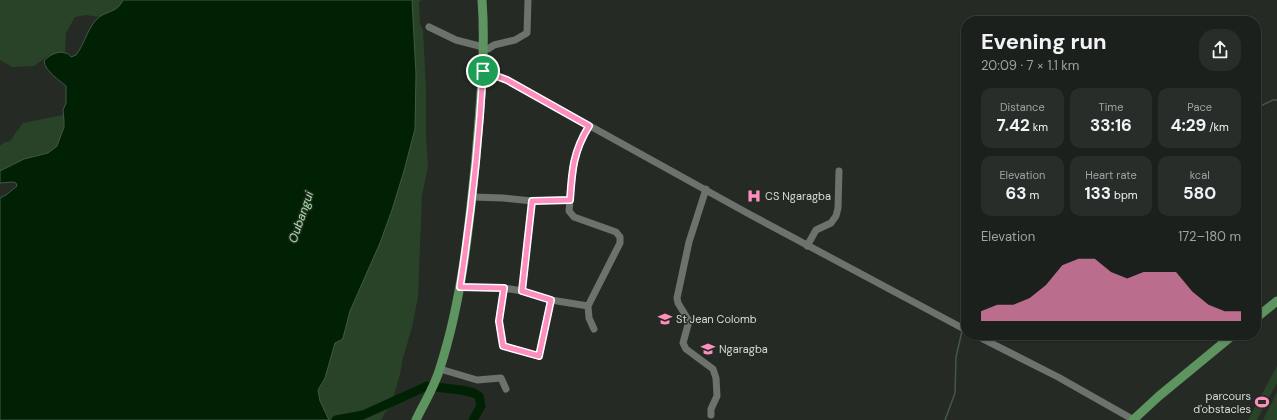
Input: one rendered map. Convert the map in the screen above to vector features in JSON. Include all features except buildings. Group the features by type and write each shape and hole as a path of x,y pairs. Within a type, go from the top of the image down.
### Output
{"main road":[{"path":"416,420 440,370 460,287 472,197 483,71 482,0"},
{"path":"1261,314 1277,301"},
{"path":"1134,420 1219,340"}],"street":[{"path":"429,27 456,40 488,49 494,45 515,40 527,33 528,0"},
{"path":"483,71 507,80 808,246 961,327"},
{"path":"589,126 580,140 572,167 569,211 574,217 616,232 620,237 620,243 588,306 589,318 594,329"},
{"path":"808,246 816,230 831,222 836,216 838,208 839,171"},
{"path":"706,190 689,242 677,298 678,303 689,321 683,343 686,349 713,369 716,378 717,396 711,409 711,415"},
{"path":"472,197 532,201 570,200"},
{"path":"522,291 532,201"},
{"path":"460,287 504,288 522,291 551,300 588,306"},
{"path":"504,288 499,321 503,346 539,356 551,300"},
{"path":"985,340 1058,377 1134,420"},
{"path":"440,370 483,381 501,378 506,389"}],"shaded area":[{"path":"0,0 123,0 113,12 99,17 86,15 75,17 66,33 65,52 48,56 34,66 12,67 0,60"},
{"path":"412,0 422,0 419,2 420,24 423,30 428,167 422,195 418,297 412,327 395,392 381,420 329,420 320,401 318,390 325,378 335,343 341,340 350,311 388,222 415,129 416,74"},
{"path":"63,115 63,132 59,143 52,151 44,155 23,160 0,171 0,146 3,143 10,141 23,123"},
{"name":"parcours d'obstacles","path":"1277,366 1277,383 1257,420 1248,420"},
{"path":"1277,392 1277,420 1263,420"}],"water":[{"name":"Oubangui","path":"123,0 412,0 416,74 415,129 404,171 380,243 350,311 343,338 335,343 325,378 318,390 320,401 329,420 0,420 0,198 17,186 16,183 13,182 0,183 0,171 24,159 48,153 57,146 64,127 63,110 66,103 66,86 50,72 44,61 51,55 59,52 67,53 71,57 76,55 90,28 96,20 118,8"}],"waterway":[{"path":"1261,106 1273,100 1277,100"},
{"path":"945,420 955,393 956,357 961,335"},
{"path":"336,420 363,415 427,386 461,390 474,393 479,396 481,406 473,420"}],"place":[{"name":"CS Ngaragba","path":"754,196"},
{"name":"St Jean Colomb","path":"665,319"},
{"name":"Ngaragba","path":"708,349"},
{"name":"parcours d'obstacles","path":"1262,402"}],"route":[{"path":"483,71 507,80 589,126 580,140 572,167 570,200 532,201 522,291 551,300 539,356 503,346 499,321 504,288 460,287 472,197 483,71"}]}
